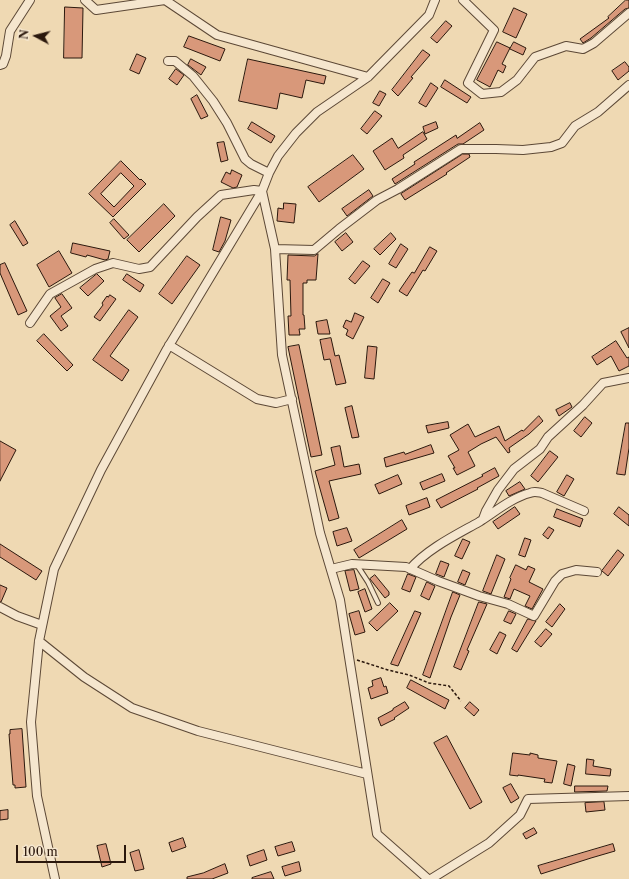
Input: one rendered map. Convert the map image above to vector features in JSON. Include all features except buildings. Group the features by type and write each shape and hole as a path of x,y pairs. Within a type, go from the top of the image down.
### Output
{"street":[{"path":"0,65 6,56 10,31 30,0"},
{"path":"85,0 96,10 165,0 217,35 368,77"},
{"path":"56,879 37,796 31,722 39,641 54,569 101,470 169,345 262,191 278,156 296,133 317,112 368,77 429,15 435,0"},
{"path":"463,0 494,30 468,83 482,94 501,92 517,80 535,57 566,46 583,49 594,43 629,13"},
{"path":"168,61 175,61 193,76 222,114 245,158 250,164 269,173"},
{"path":"275,249 314,250 338,229 377,200 398,189 461,150 496,148 523,150 551,147 562,143 575,126 598,112 629,86"},
{"path":"30,323 50,294 90,271 113,263 139,269 150,267 197,217 221,195 254,190 262,191"},
{"path":"262,191 275,249 282,355 320,533 340,600 377,834 429,879 489,842 520,815 528,798 629,796"},
{"path":"169,345 257,399 276,403 292,399"},
{"path":"483,519 498,490 514,469 540,449 548,437 583,405 603,383 629,378"},
{"path":"410,569 416,562 458,533 528,493 542,493 584,511"},
{"path":"331,569 352,564 406,567 479,596 508,604 534,616 562,574 576,570 597,572"},
{"path":"0,607 17,616 42,625"},
{"path":"39,641 84,677 132,708 198,730 367,774"}],"lane":[{"path":"357,565 368,582 378,603"}],"path":[{"path":"349,659 409,675 429,684 449,686 461,701"}]}
